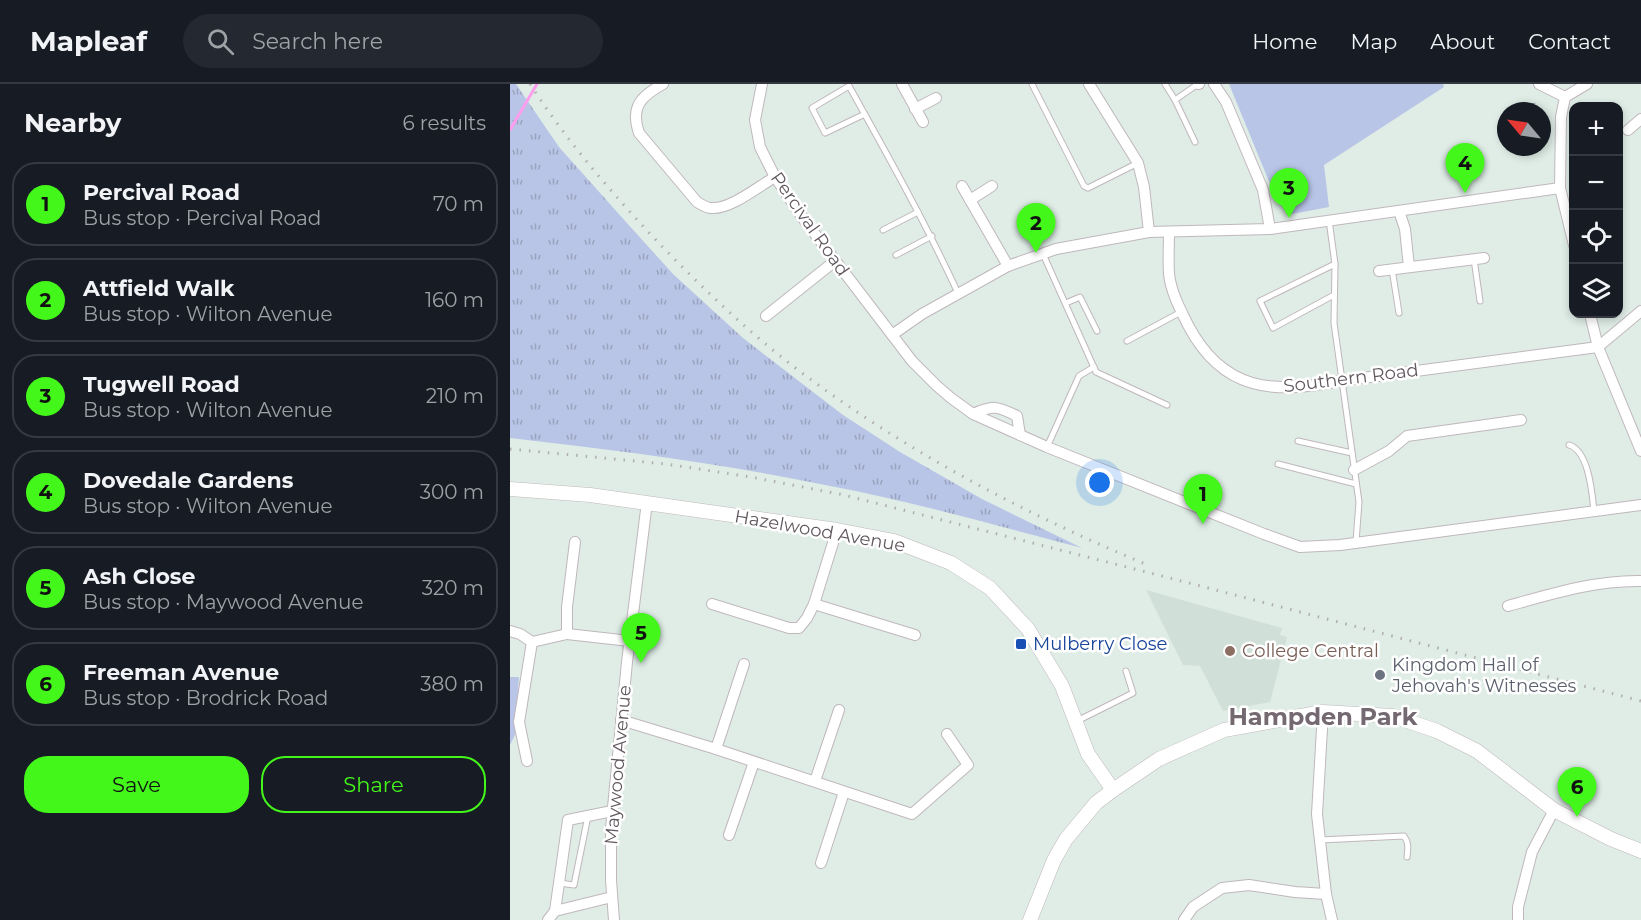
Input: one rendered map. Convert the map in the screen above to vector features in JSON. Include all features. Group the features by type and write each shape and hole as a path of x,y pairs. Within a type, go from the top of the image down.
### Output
{"street":[{"path":"663,84 646,93 636,112 636,124 639,134 697,202 710,208 722,207 737,201 775,177"},
{"name":"Percival Road","path":"762,84 755,120 760,147 775,177 835,261 912,361 937,387 973,414 1047,447 1300,547 1340,545 1641,505"},
{"path":"902,84 922,122"},
{"path":"1089,84 1138,163 1144,187 1149,232"},
{"path":"1214,84 1226,102 1263,190 1270,229"},
{"path":"1539,84 1565,97"},
{"path":"1569,225 1560,188 1561,117 1565,97 1587,84"},
{"path":"915,109 936,98"},
{"path":"1628,129 1641,119"},
{"path":"962,186 1008,266"},
{"path":"970,200 992,186"},
{"path":"892,335 958,293 1008,266 1043,254 1098,240 1149,232 1270,229 1560,188"},
{"path":"1399,211 1405,229 1409,267"},
{"name":"Southern Road","path":"1169,232 1169,275 1181,311 1192,333 1224,369 1248,382 1286,388 1308,387 1598,347"},
{"path":"1379,271 1479,258"},
{"path":"766,316 835,261"},
{"path":"1598,347 1641,310"},
{"path":"1591,318 1598,347 1641,451"},
{"path":"973,414 989,406 1003,409 1017,416 1020,435"},
{"path":"1354,470 1389,451 1407,436 1521,420"},
{"name":"Hazelwood Avenue","path":"510,489 647,502 837,530 894,541 951,562 990,588 1029,631 1062,686 1088,754 1113,790"},
{"name":"Maywood Avenue","path":"614,920 612,811 647,502"},
{"path":"712,604 789,628 799,628 814,604 837,530"},
{"path":"567,634 567,608 575,542"},
{"path":"1508,606 1564,590 1627,580 1641,581"},
{"path":"814,604 915,635"},
{"path":"510,631 532,642 567,634 630,641"},
{"path":"527,761 519,722 532,642"},
{"path":"716,748 744,664"},
{"path":"815,782 838,710"},
{"path":"1323,712 1317,814 1326,894 1332,920"},
{"path":"1030,920 1054,860 1066,839 1096,803 1113,790 1159,759 1224,730 1323,712 1393,716 1437,731 1477,751 1554,810 1611,839 1641,851"},
{"path":"621,720 716,748 912,814 968,765 947,734"},
{"path":"729,835 754,762"},
{"path":"821,863 844,792"},
{"path":"1518,920 1518,907 1532,852 1554,810"},
{"path":"612,811 568,820 552,916 612,897"},
{"path":"1184,920 1193,907 1222,888 1249,885 1326,894"}],"lane":[{"path":"1032,84 1084,186 1088,188 1138,163"},
{"path":"1165,84 1195,142"},
{"path":"1175,100 1198,84"},
{"path":"865,114 825,133 812,108 849,86 865,114 918,212 932,236 958,293"},
{"path":"883,230 918,212"},
{"path":"1329,220 1335,264 1334,323 1340,381 1359,502 1356,542"},
{"path":"896,255 932,236"},
{"path":"1043,254 1096,372 1167,405"},
{"path":"1479,258 1480,301"},
{"path":"1334,296 1273,328 1260,301 1335,264"},
{"path":"1392,269 1398,313"},
{"path":"1065,303 1080,297 1097,331"},
{"path":"1127,341 1181,311"},
{"path":"1047,447 1079,376 1094,367"},
{"path":"1298,441 1352,453"},
{"path":"1569,445 1576,447 1587,471 1594,512"},
{"path":"1278,464 1356,484"},
{"path":"1076,722 1132,693 1126,671"},
{"path":"559,883 574,885 588,816"},
{"path":"1320,840 1404,836 1408,847 1407,857"}],"shaded area":[{"name":"College Central","path":"1146,590 1282,628 1280,635 1287,637 1270,702 1223,711 1200,666 1183,665"}],"green space":[{"path":"510,84 516,84 559,147 673,274 743,338 843,415 900,452 982,499 1082,548 925,507 790,478 670,458 510,438"},
{"path":"1229,84 1443,84 1444,87 1324,165 1329,207 1287,215 1268,179"},
{"path":"510,677 519,677 515,735 510,745"}],"waterway":[{"path":"510,130 537,84"}],"railway":[{"path":"530,84 574,145 638,221 708,292 782,358 884,430 927,456 1014,504 1150,566"},
{"path":"510,449 666,464 844,495 1641,701"}],"place":[{"name":"Dovedale Gardens","path":"1465,193"},
{"name":"Tugwell Road","path":"1289,218"},
{"name":"Attfield Walk","path":"1036,253"},
{"name":"Percival Road","path":"1203,524"},
{"name":"Mulberry Close","path":"1021,644"},
{"name":"College Central","path":"1230,651"},
{"name":"Ash Close","path":"641,663"},
{"name":"Kingdom Hall of Jehovah's Witnesses","path":"1380,675"},
{"name":"Freeman Avenue","path":"1577,817"}],"district":[{"name":"Hampden Park","path":"1323,717"}]}
